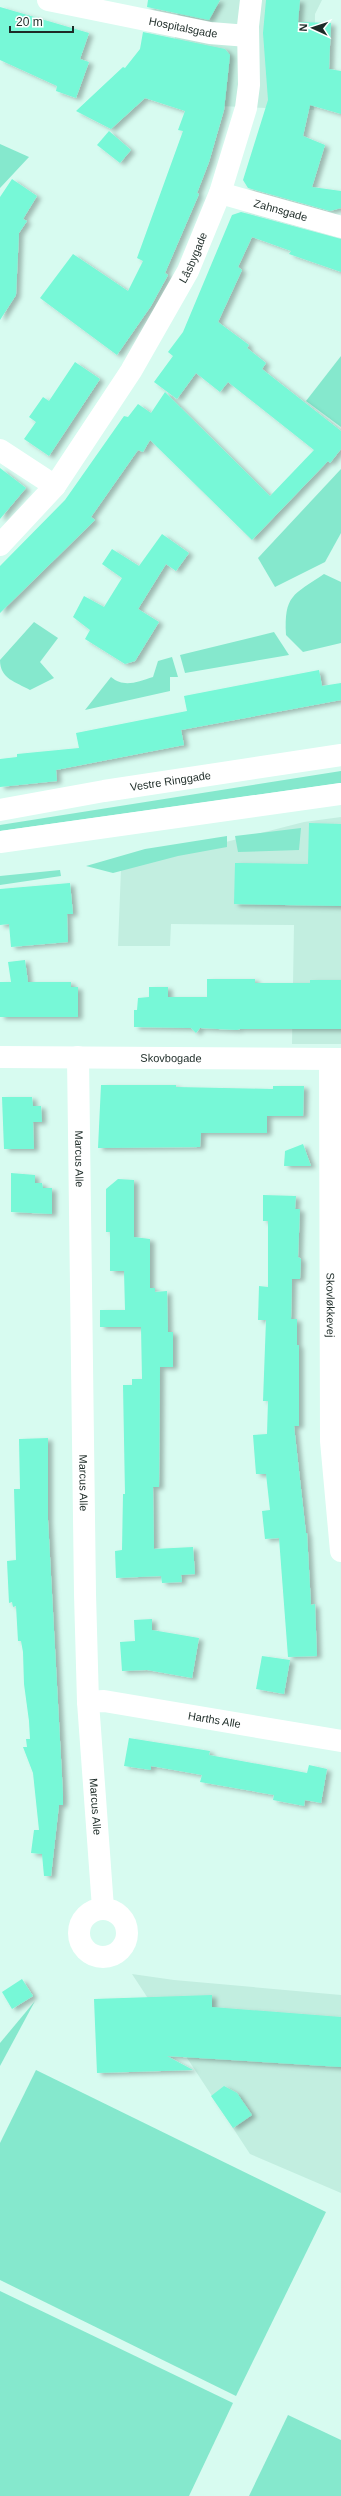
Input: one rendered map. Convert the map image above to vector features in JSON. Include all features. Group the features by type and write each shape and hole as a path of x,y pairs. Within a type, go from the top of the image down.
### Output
{"street":[{"name":"Hospitalsgade","path":"48,0 210,33 248,36"},
{"name":"Låsbygade","path":"0,545 55,486 147,345 188,271 220,193 246,108 249,85 248,36 251,0"},
{"name":"Zahnsgade","path":"220,193 341,227"},
{"path":"0,450 55,486"},
{"name":"Vestre Ringgade","path":"0,810 104,791 341,755"},
{"path":"0,842 341,794"},
{"name":"Skovbogade","path":"0,1057 336,1059"},
{"name":"Marcus Alle","path":"78,1057 85,1594 88,1702 103,1908"},
{"name":"Skovløkkevej","path":"336,1059 331,1441 341,1551"},
{"name":"Harths Alle","path":"88,1702 104,1701 341,1741"}],"shaded area":[{"path":"179,0 322,0 315,14 314,110 168,104"},
{"path":"341,817 341,1044 292,1044 294,925 171,924 170,946 118,946 121,869 304,822"},
{"path":"132,1974 174,1980 341,1995 341,2193 250,2154"}],"green space":[{"path":"0,144 29,157 0,188"},
{"path":"341,356 341,427 306,401"},
{"path":"341,469 341,533 325,562 275,587 258,558"},
{"path":"324,574 341,582 341,643 303,652 286,635 286,622 289,604 298,592"},
{"path":"34,622 58,638 40,662 54,678 30,690 6,676 3,672 0,660"},
{"path":"274,632 289,655 185,673 180,655"},
{"path":"172,657 178,677 170,677 170,691 85,710 111,677 121,682 131,683 153,677 158,661"},
{"path":"341,771 341,783 0,831 0,825"},
{"path":"301,828 299,850 238,852 235,836"},
{"path":"227,836 227,847 178,856 113,873 86,866 145,849"},
{"path":"60,870 61,876 0,885 0,876"},
{"path":"35,2001 0,2066 0,2043"},
{"path":"36,2070 326,2212 236,2396 0,2280 0,2143"},
{"path":"0,2291 233,2403 189,2496 0,2496"},
{"path":"288,2415 341,2440 341,2496 249,2496"}],"building":[{"path":"148,0 220,0 209,20 147,7"},
{"path":"266,0 300,0 298,22 331,23 329,69 341,71 341,114 310,105 303,136 325,145 312,187 341,191 341,208 330,211 248,188 243,180 268,100 263,33"},
{"path":"0,7 89,33 80,59 89,62 76,98 56,91 57,86 0,60"},
{"path":"143,32 225,49 230,55 224,110 209,162 197,193 199,194 165,273 168,275 151,306 117,355 40,298 73,254 128,291 143,261 137,258 183,131 178,130 185,111 145,98 111,129 76,111 123,67 125,68 140,49"},
{"path":"109,131 131,150 120,163 97,145"},
{"path":"12,179 37,196 23,219 27,221 19,233 16,295 0,320 0,197"},
{"path":"241,212 341,239 341,272 289,254 291,251 252,237 238,267 242,270 218,322 249,345 247,348 266,363 262,369 341,431 341,449 330,463 328,461 252,540 150,440 143,452 138,450 91,517 95,520 0,613 0,566 65,500 124,416 128,417 138,404 151,413 165,392 270,496 314,450 228,382 220,392 196,373 177,399 154,382 173,356 168,352 183,332 232,215"},
{"path":"75,362 100,379 49,456 24,439 36,422 29,417 43,397 49,401"},
{"path":"0,468 26,488 0,519"},
{"path":"162,534 189,553 176,571 166,564 138,609 159,622 135,661 125,664 85,639 90,630 73,617 84,596 104,607 122,578 102,564 112,549 139,566"},
{"path":"319,670 322,686 341,683 341,700 181,730 184,745 56,770 57,781 0,787 0,759 17,757 17,754 79,748 76,733 187,711 184,696"},
{"path":"309,823 341,824 341,906 234,904 235,863 308,864"},
{"path":"70,883 73,914 67,914 68,942 11,947 9,924 0,925 0,889"},
{"path":"25,960 28,982 71,982 71,987 78,987 78,1017 0,1017 0,982 11,982 8,962"},
{"path":"207,979 255,979 255,983 310,983 310,980 341,980 341,1029 237,1030 200,1028 196,1033 191,1028 134,1027 134,1010 137,1010 138,998 149,997 149,987 168,987 168,997 207,997"},
{"path":"101,1085 176,1085 176,1087 273,1089 273,1086 304,1086 303,1116 267,1116 267,1133 201,1133 200,1147 98,1148"},
{"path":"2,1097 32,1097 33,1106 41,1106 42,1122 33,1122 34,1149 4,1149"},
{"path":"303,1144 311,1166 284,1166 285,1151"},
{"path":"11,1173 35,1175 35,1183 42,1183 43,1188 52,1188 52,1214 11,1212"},
{"path":"118,1179 134,1180 134,1237 150,1239 150,1288 155,1288 155,1292 167,1291 168,1332 173,1332 173,1367 160,1367 159,1487 153,1487 154,1549 193,1547 195,1574 181,1575 182,1582 162,1583 161,1576 116,1578 115,1551 122,1550 123,1494 125,1494 123,1385 132,1385 132,1379 142,1379 141,1327 100,1327 100,1310 125,1310 124,1271 110,1271 110,1232 106,1232 106,1189"},
{"path":"263,1195 296,1196 295,1209 300,1209 298,1257 301,1259 300,1279 292,1279 291,1319 297,1319 297,1345 299,1345 299,1426 294,1426 307,1533 311,1605 315,1604 317,1656 288,1657 279,1538 265,1539 262,1511 270,1510 266,1474 256,1474 253,1435 267,1434 268,1401 263,1401 266,1320 258,1320 259,1286 268,1287 268,1221 263,1221"},
{"path":"48,1438 48,1520 63,1805 59,1805 51,1876 44,1876 42,1854 31,1853 34,1830 39,1830 33,1773 23,1747 27,1747 26,1739 30,1739 29,1721 24,1684 23,1652 21,1641 18,1641 16,1606 13,1607 12,1602 9,1603 7,1561 16,1560 14,1489 20,1489 19,1439"},
{"path":"152,1619 152,1630 199,1638 192,1678 147,1670 122,1671 120,1642 135,1641 134,1620"},
{"path":"262,1656 290,1660 284,1694 256,1689"},
{"path":"129,1738 210,1751 209,1755 307,1773 309,1765 327,1769 321,1803 305,1800 304,1806 273,1800 274,1795 200,1782 202,1775 151,1766 151,1770 124,1766"},
{"path":"22,1979 33,1996 12,2009 2,1992"},
{"path":"212,1995 212,2007 341,2017 341,2067 167,2056 193,2070 97,2073 94,1999"},
{"path":"224,2086 237,2093 252,2115 233,2128 211,2096"}]}
